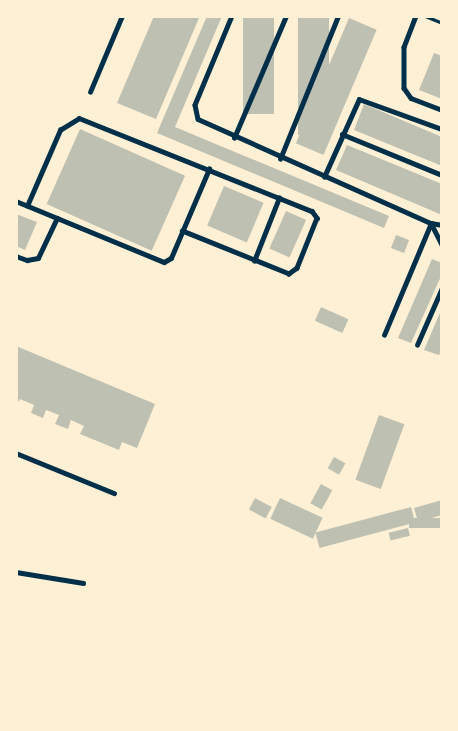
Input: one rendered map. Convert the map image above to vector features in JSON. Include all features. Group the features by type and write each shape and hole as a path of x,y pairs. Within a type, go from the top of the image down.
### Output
{"lane":[{"path":"90,92 122,16"},
{"path":"232,16 195,112 205,125 431,223 441,225"},
{"path":"234,138 285,16"},
{"path":"280,159 338,16"},
{"path":"416,16 404,47 404,88 411,98 441,110"},
{"path":"324,177 355,103 365,98 441,129"},
{"path":"27,206 60,130 79,118 312,211 317,221 294,271 284,273 182,231"},
{"path":"342,134 441,175"},
{"path":"16,201 155,261 171,258 209,169"},
{"path":"254,261 279,198"},
{"path":"16,256 27,260 38,258 57,218"},
{"path":"431,223 441,244"},
{"path":"384,335 431,223"},
{"path":"417,345 441,288"},
{"path":"16,453 114,493"},
{"path":"16,572 83,583"}],"path":[{"path":"425,16 441,23"}],"building":[{"path":"154,16 199,18 156,119 117,103"},
{"path":"207,16 222,16 175,127 389,216 384,228 157,133"},
{"path":"243,16 274,16 274,114 243,114"},
{"path":"298,16 329,16 329,135 298,135"},
{"path":"349,18 377,30 323,155 296,143"},
{"path":"434,53 442,56 442,99 419,90"},
{"path":"364,104 442,137 442,166 354,130"},
{"path":"80,129 185,176 152,251 47,204"},
{"path":"347,145 442,184 442,215 336,170"},
{"path":"224,186 264,203 247,242 207,226"},
{"path":"286,211 306,220 289,257 269,248"},
{"path":"16,214 37,222 25,250 16,246"},
{"path":"396,235 409,240 404,253 391,248"},
{"path":"432,259 442,263 442,274 411,343 398,338"},
{"path":"321,307 348,319 342,333 315,321"},
{"path":"442,308 442,349 439,355 424,350"},
{"path":"16,346 155,404 137,448 122,442 119,450 80,434 84,426 71,420 68,429 55,424 59,415 46,410 43,418 31,413 34,405 20,399 16,406"},
{"path":"379,415 404,424 381,489 355,480"},
{"path":"334,457 345,463 339,475 328,468"},
{"path":"321,484 332,490 322,510 310,503"},
{"path":"255,498 272,507 266,518 249,509"},
{"path":"280,498 323,518 313,539 270,519"},
{"path":"442,500 442,515 418,522 414,508"},
{"path":"411,507 415,522 320,548 315,533"},
{"path":"409,518 442,518 442,528 409,528"},
{"path":"408,528 410,536 391,541 389,533"}]}
